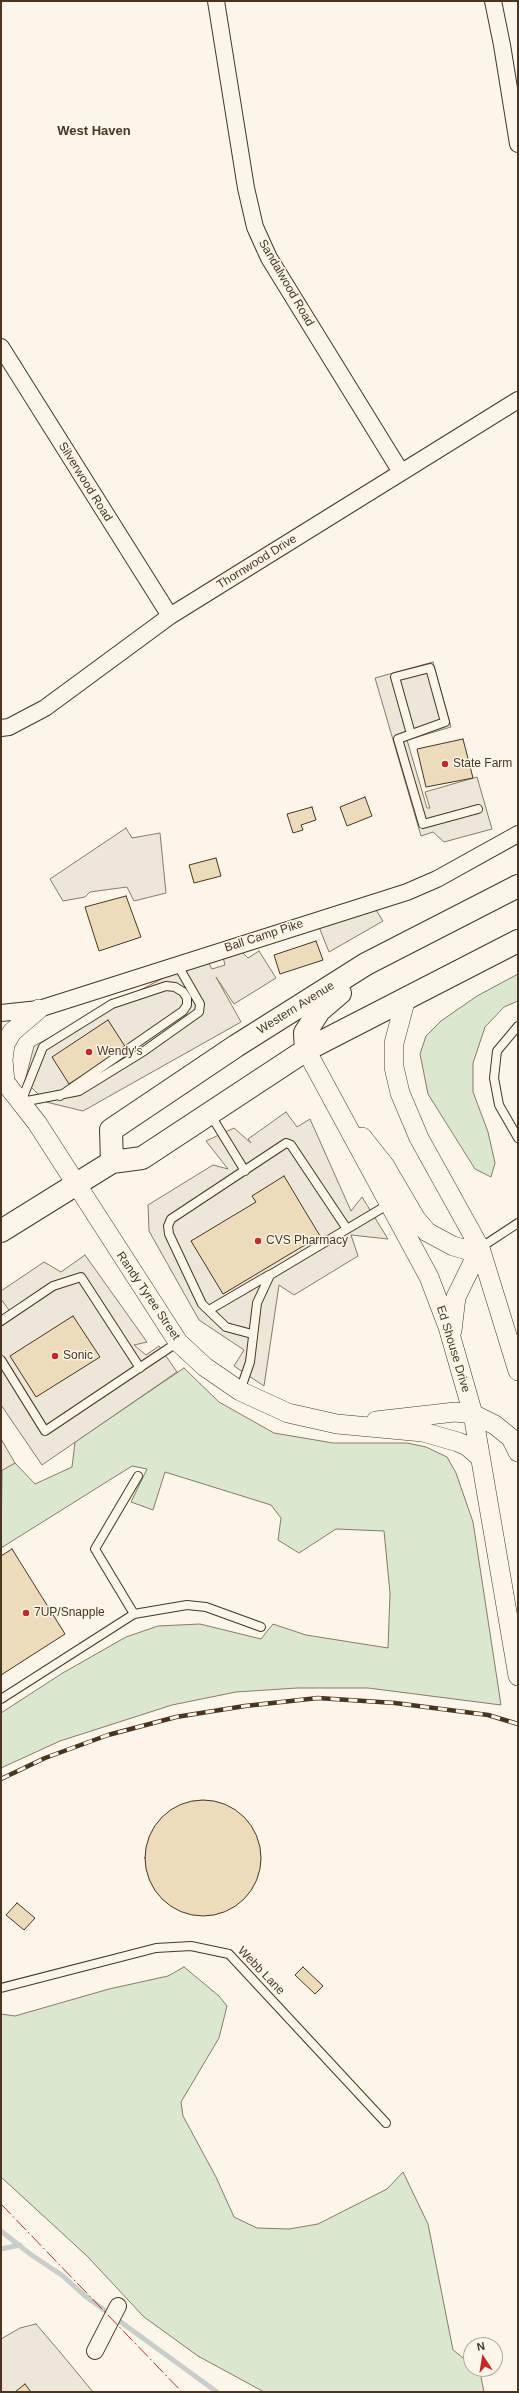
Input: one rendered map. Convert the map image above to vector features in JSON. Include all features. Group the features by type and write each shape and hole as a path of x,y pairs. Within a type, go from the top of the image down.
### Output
{"main road":[{"name":"Western Avenue","path":"112,1162 111,1130 236,1046 366,964 518,886"},
{"path":"1,1231 112,1162 142,1158 306,1050 518,940"},
{"path":"306,1050 305,1033 319,1011 344,990 366,964"}],"street":[{"name":"Sandalwood Road","path":"216,1 246,188 254,226 269,258 401,472"},
{"path":"493,1 512,73 518,144"},
{"name":"Silverwood Road","path":"1,347 170,616"},
{"name":"Thornwood Drive","path":"1,728 9,727 45,708 170,616 518,400"},
{"name":"Ball Camp Pike","path":"1,1013 39,1009 407,892 437,879 518,834"},
{"path":"406,998 394,1043 394,1067 400,1093 419,1138 480,1248 518,1371"},
{"path":"3,1080 5,1044 12,1032 39,1009"},
{"name":"Ed Shouse Drive","path":"306,1050 429,1277 451,1337 473,1414 518,1676"},
{"name":"Randy Tyree Street","path":"3,1080 36,1123 178,1342 205,1367 240,1391 288,1413 337,1424 423,1432 467,1446 480,1457"},
{"path":"342,1116 372,1147 427,1232 453,1246 467,1250 480,1248"},
{"path":"451,1337 456,1297 480,1248"},
{"name":"Randy Tyree Street","path":"353,1425 421,1414 455,1412 473,1414"},
{"path":"473,1414 495,1425 511,1438 518,1452"},
{"path":"94,2350 118,2306"}],"lane":[{"path":"411,734 395,677 430,668 445,722 411,734 398,738 423,824 478,809"},
{"path":"21,1102 60,1096 78,1091 144,1051 199,1012 200,1004 177,964"},
{"path":"21,1102 43,1047 112,1004 166,986 176,987 183,992 187,998 187,1005 183,1011 60,1096"},
{"path":"518,1026 497,1051 494,1078 499,1105 518,1138"},
{"path":"209,1114 245,1171"},
{"path":"252,1334 226,1327 202,1304 169,1234 168,1226 171,1219 286,1143 291,1145 347,1229"},
{"path":"209,1310 390,1204"},
{"path":"480,1248 518,1223"},
{"path":"240,1391 250,1362 252,1334 257,1303 270,1275"},
{"path":"1,1321 53,1286 81,1277 140,1368"},
{"path":"1,1360 45,1431 178,1342"},
{"path":"134,1614 95,1549 138,1476"},
{"path":"1,1699 134,1614 187,1605 206,1607 261,1627"},
{"name":"Webb Lane","path":"1,1988 156,1948 191,1946 229,1954 386,2123"}],"green space":[{"path":"518,974 518,1001 504,1007 485,1027 473,1063 473,1092 488,1132 495,1163 491,1177 475,1169 428,1094 420,1054 426,1036 441,1021 477,996"},
{"path":"184,1368 219,1402 274,1433 333,1443 407,1443 426,1447 447,1457 456,1473 473,1522 501,1705 368,1688 297,1688 236,1692 172,1705 60,1741 1,1768 1,1713 61,1674 126,1637 158,1626 200,1624 261,1639 273,1624 306,1635 388,1648 390,1593 384,1531 336,1529 299,1553 278,1540 281,1518 271,1505 165,1472 153,1510 131,1502 147,1469 132,1466 1,1548 2,1470 15,1463 35,1484 72,1467 75,1442"},
{"path":"184,1967 219,1996 227,2006 219,2038 181,2102 183,2116 216,2177 234,2217 257,2228 289,2229 318,2224 387,2189 403,2172 428,2224 453,2350 463,2358 463,2377 481,2377 484,2392 264,2392 198,2356 144,2317 87,2256 1,2177 1,2014 15,2016 109,1989 168,1976"}],"shaded area":[{"path":"433,662 451,727 407,740 427,808 430,808 425,792 477,777 492,829 444,842 433,832 421,836 375,678"},
{"path":"126,828 132,838 160,833 166,893 134,901 127,887 90,892 85,897 63,901 50,879"},
{"path":"376,910 383,921 329,952 319,927"},
{"path":"259,951 276,978 234,1004 216,977 241,1022 83,1111 46,1102 25,1081 34,1046 205,956 212,969 225,965 223,957 242,952 248,958"},
{"path":"286,1112 297,1127 310,1119 351,1211 362,1197 388,1239 351,1235 358,1256 294,1295 279,1285 264,1386 234,1366 244,1350 199,1320 149,1231 148,1205 213,1165 228,1169 206,1141 234,1128 251,1143 248,1139"},
{"path":"85,1255 147,1342 134,1345 146,1355 159,1346 177,1372 42,1465 1,1405 1,1316 9,1310 1,1299 1,1291 44,1262 61,1272"},
{"path":"1,1439 15,1463 1,1471"},
{"path":"36,2324 93,2392 1,2392 1,2339 20,2328"}],"building":[{"name":"State Farm","path":"463,739 473,778 426,787 417,749"},
{"path":"365,797 372,816 347,826 340,807"},
{"path":"312,807 316,820 301,825 303,830 293,833 287,814"},
{"path":"216,858 221,876 194,883 189,865"},
{"path":"126,896 141,937 99,951 85,907"},
{"path":"316,941 323,960 280,974 274,955"},
{"name":"Wendy's","path":"108,1020 126,1048 69,1084 52,1057"},
{"path":"284,1176 320,1236 223,1294 191,1241 256,1202 252,1196"},
{"name":"Sonic","path":"73,1316 100,1357 36,1397 10,1356"},
{"name":"7UP/Snapple","path":"12,1549 65,1634 1,1675 1,1556"},
{"path":"203,1800 225,1804 244,1817 257,1836 261,1858 257,1880 244,1899 225,1912 203,1916 181,1912 162,1899 149,1880 145,1858 149,1836 162,1817 181,1804"},
{"path":"17,1903 35,1918 24,1930 6,1915"},
{"path":"303,1967 323,1986 315,1994 295,1975"},
{"path":"25,2384 31,2392 15,2392"}],"waterway":[{"path":"1,2231 30,2254 63,2276 85,2296 217,2392"},
{"path":"1,2249 20,2245"}],"railway":[{"path":"1,1779 45,1758 108,1735 176,1717 245,1706 318,1698 395,1703 488,1715 518,1724"}],"power":[{"path":"1,2204 182,2392"}],"place":[{"name":"State Farm","path":"445,764"},
{"name":"Wendy's","path":"89,1052"},
{"name":"CVS Pharmacy","path":"258,1241"},
{"name":"Sonic","path":"55,1356"},
{"name":"7UP/Snapple","path":"26,1613"}],"district":[{"name":"West Haven","path":"94,131"}]}
